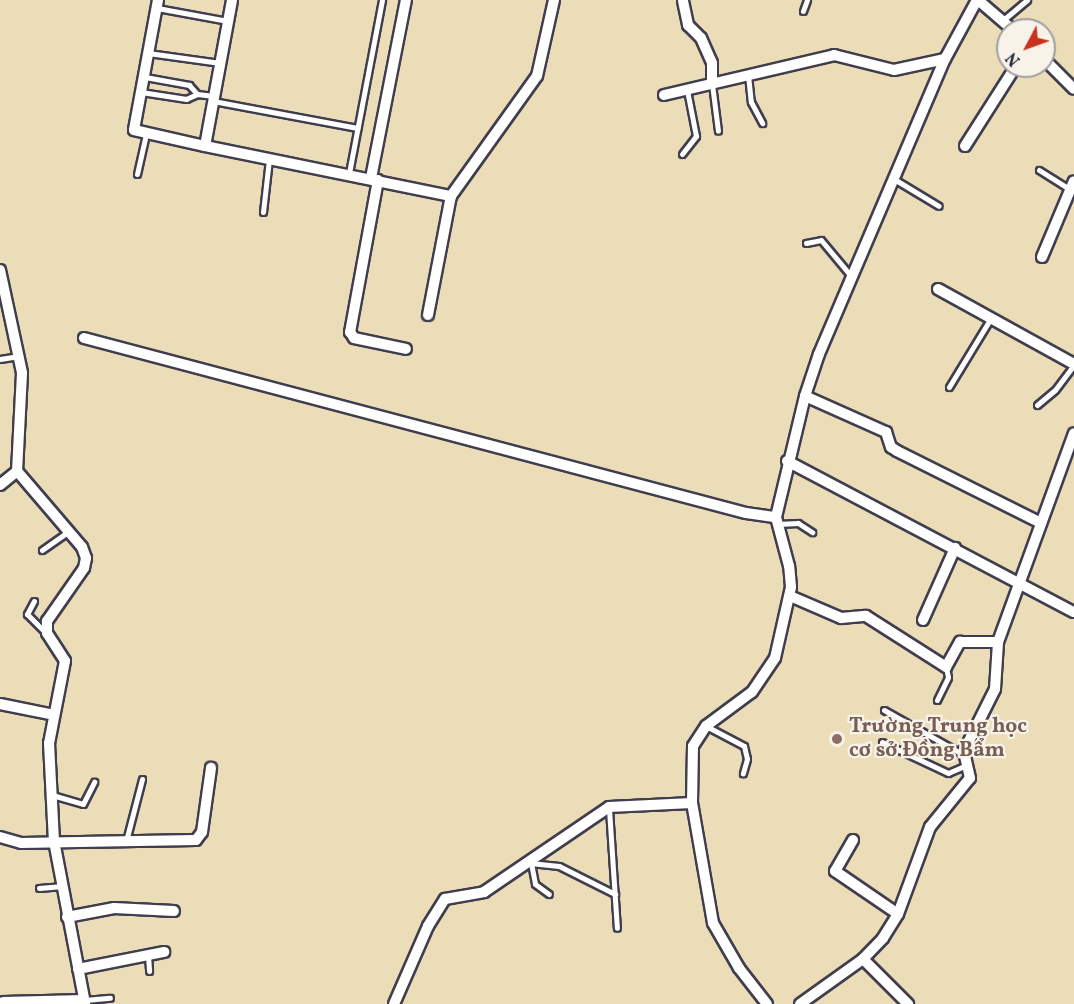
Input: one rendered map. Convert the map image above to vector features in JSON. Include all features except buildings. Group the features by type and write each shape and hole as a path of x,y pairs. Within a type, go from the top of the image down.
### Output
{"street":[{"path":"205,146 232,0"},
{"path":"406,0 350,332 354,338 406,349"},
{"path":"428,315 451,196 537,76 554,0"},
{"path":"767,1004 739,968 713,923 692,803 693,746 706,726 752,692 765,677 780,640 790,596 789,566 776,521 787,461 805,396 852,277 945,59 977,0 998,18"},
{"path":"683,1 688,25 701,38 712,63 712,84"},
{"path":"158,4 134,130 146,135 349,173 451,196"},
{"path":"664,95 834,55 894,70 945,59"},
{"path":"1056,71 1074,89"},
{"path":"965,146 1008,78"},
{"path":"1042,257 1072,185"},
{"path":"0,270 19,356 22,381 17,471 69,531 86,558 84,568 54,606 47,621 47,633 65,661 49,743 54,841 60,886 85,1002 3,1002"},
{"path":"938,290 1074,364"},
{"path":"0,325 12,323"},
{"path":"84,338 776,521"},
{"path":"805,396 886,432 890,445 897,451 1041,523"},
{"path":"801,1004 863,959 898,915 930,827 970,778 965,760 995,690 998,642 1074,433"},
{"path":"787,461 955,548 1020,586 1074,612"},
{"path":"0,485 17,471"},
{"path":"923,620 955,548"},
{"path":"790,596 841,618 866,616 946,667 957,645 964,640 998,642"},
{"path":"0,704 54,715"},
{"path":"0,837 21,843 201,838 211,768"},
{"path":"394,1004 428,926 446,899 484,892 609,807 692,803"},
{"path":"853,840 835,871 898,915"},
{"path":"67,917 114,908 174,911"},
{"path":"78,969 164,952"},
{"path":"863,959 908,1004"}],"lane":[{"path":"349,173 382,0"},
{"path":"803,11 807,0"},
{"path":"1006,18 1027,0"},
{"path":"158,4 228,21"},
{"path":"147,53 220,63"},
{"path":"748,75 751,102 762,123"},
{"path":"143,76 189,85 197,94 214,99 357,128"},
{"path":"712,84 718,131"},
{"path":"682,154 696,136 687,90"},
{"path":"140,92 186,99 197,94"},
{"path":"137,174 146,135"},
{"path":"264,212 269,159"},
{"path":"1039,170 1072,185"},
{"path":"894,179 939,206"},
{"path":"806,243 821,240 827,244 852,277"},
{"path":"950,387 992,318"},
{"path":"0,359 19,356"},
{"path":"1037,405 1055,390 1074,364"},
{"path":"776,521 798,523 812,532"},
{"path":"42,550 69,531"},
{"path":"34,602 27,614 47,633"},
{"path":"937,700 948,678 946,667"},
{"path":"882,742 948,773 965,760 884,710"},
{"path":"706,726 744,746 747,759 743,773"},
{"path":"126,840 142,779"},
{"path":"50,795 82,804 94,782"},
{"path":"609,807 617,928"},
{"path":"549,894 535,884 528,863 559,866 615,894"},
{"path":"39,888 60,886"},
{"path":"148,955 149,971"},
{"path":"85,1002 110,998"}],"place":[{"name":"Trường Trung học cơ sở Đồng Bẩm","path":"837,739"}]}
